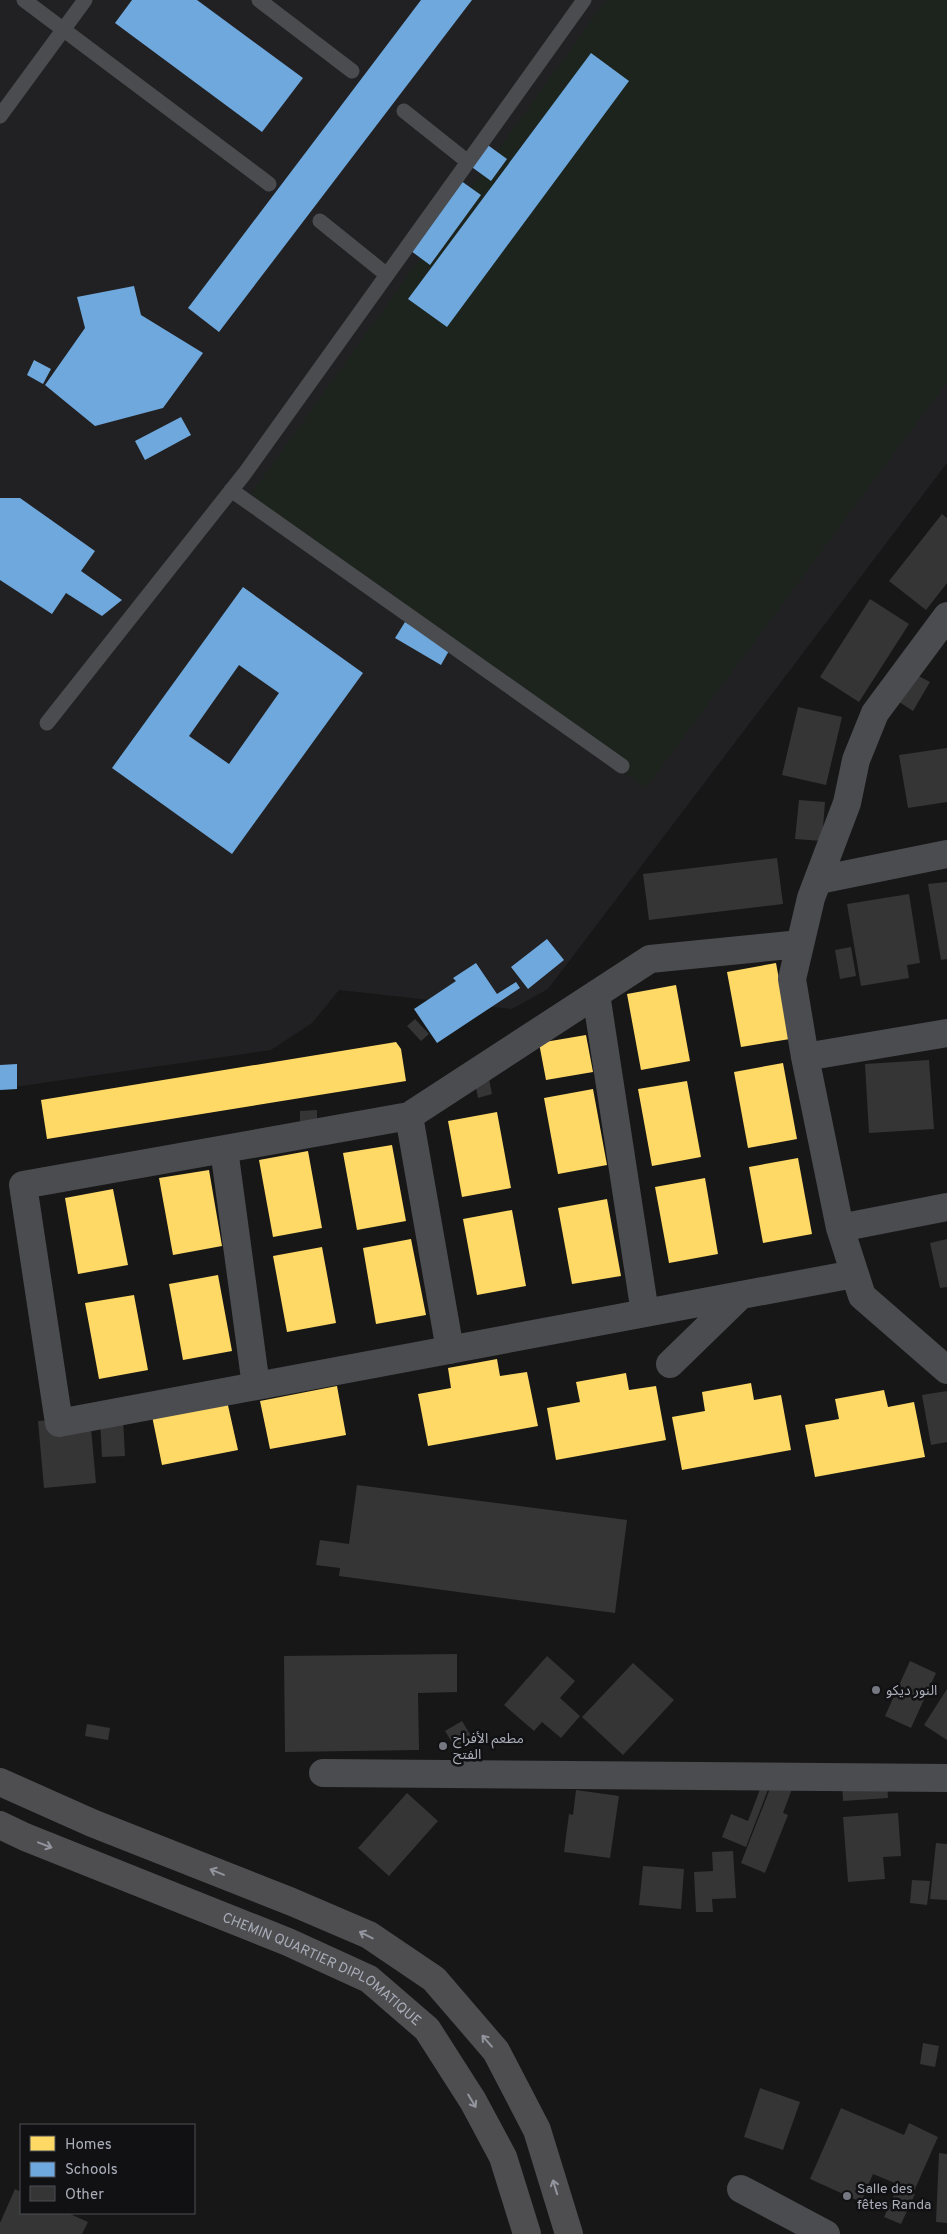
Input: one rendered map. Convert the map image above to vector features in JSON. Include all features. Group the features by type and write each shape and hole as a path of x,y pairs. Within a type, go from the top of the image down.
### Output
{"highway":[{"path":"0,1782 92,1823 292,1902 369,1935 434,1979 496,2051 537,2130 569,2234"},
{"name":"CHEMIN QUARTIER DIPLOMATIQUE","path":"0,1825 25,1837 288,1942 368,1978 427,2029 473,2101 503,2157 527,2234"}],"street":[{"path":"947,616 875,713 856,760 847,803 811,898 792,978 805,1057 840,1228 862,1296 947,1370"},
{"path":"819,880 947,854"},
{"path":"800,944 650,959 409,1116 23,1185 59,1424 854,1274"},
{"path":"596,994 645,1313"},
{"path":"805,1057 947,1033"},
{"path":"409,1116 450,1350"},
{"path":"224,1149 256,1386"},
{"path":"840,1228 947,1207"},
{"path":"670,1364 742,1296"},
{"path":"323,1773 947,1778"},
{"path":"741,2189 826,2234"}],"lane":[{"path":"24,0 269,184"},
{"path":"0,116 85,0"},
{"path":"259,0 352,71"},
{"path":"47,723 230,490 584,0"},
{"path":"404,110 468,162"},
{"path":"320,221 387,275"},
{"path":"230,490 622,766"}],"shaded area":[{"path":"0,0 947,0 947,463 548,989 512,1009 339,990 312,1023 271,1050 0,1089"},
{"path":"606,0 947,0 947,382 646,788 248,498"}],"building: Homes":[{"path":"776,963 790,1039 741,1047 727,972"},
{"path":"676,985 690,1061 641,1070 627,994"},
{"path":"586,1035 593,1072 546,1080 539,1043"},
{"path":"396,1042 401,1049 406,1081 47,1139 41,1100"},
{"path":"783,1063 797,1139 748,1148 734,1072"},
{"path":"687,1081 701,1157 652,1166 638,1089"},
{"path":"593,1089 607,1165 558,1174 544,1098"},
{"path":"497,1112 511,1188 462,1197 448,1121"},
{"path":"392,1145 406,1221 357,1230 343,1153"},
{"path":"308,1151 322,1228 273,1237 259,1160"},
{"path":"798,1158 812,1234 763,1243 749,1167"},
{"path":"209,1170 222,1246 173,1255 159,1178"},
{"path":"705,1178 718,1254 669,1263 655,1187"},
{"path":"113,1189 128,1265 78,1274 65,1198"},
{"path":"607,1199 621,1276 572,1284 558,1208"},
{"path":"512,1210 526,1286 477,1295 463,1219"},
{"path":"411,1239 426,1315 376,1324 363,1248"},
{"path":"322,1247 336,1323 287,1332 273,1256"},
{"path":"218,1275 232,1351 183,1360 169,1284"},
{"path":"134,1295 148,1370 99,1379 85,1303"},
{"path":"497,1359 500,1376 527,1372 538,1426 428,1446 418,1394 451,1388 448,1368"},
{"path":"626,1373 629,1390 656,1386 666,1440 556,1460 547,1408 580,1402 576,1382"},
{"path":"751,1383 754,1400 781,1395 791,1450 682,1470 672,1417 705,1411 702,1392"},
{"path":"337,1386 346,1435 270,1449 260,1401"},
{"path":"884,1390 888,1407 914,1402 925,1457 815,1477 805,1425 839,1419 835,1399"},
{"path":"227,1401 238,1450 162,1465 152,1416"}],"building: Schools":[{"path":"132,0 197,0 303,78 262,132 115,23"},
{"path":"421,0 472,0 219,332 188,308"},
{"path":"591,53 629,81 447,327 408,299"},
{"path":"485,143 507,159 491,181 469,165"},
{"path":"457,178 481,195 430,265 407,248"},
{"path":"134,286 141,315 203,353 163,408 95,426 45,385 85,328 77,297"},
{"path":"34,360 51,369 43,384 27,375"},
{"path":"181,417 191,435 145,460 135,441"},
{"path":"0,498 20,498 95,551 81,571 122,600 102,616 66,593 52,614 0,580"},
{"path":"243,587 363,673 232,854 112,768","holes":["239,665 279,693 229,764 189,736"]},
{"path":"405,622 450,649 441,665 395,638"},
{"path":"547,939 564,960 528,989 511,967"},
{"path":"476,963 497,994 516,982 520,988 437,1043 414,1009 456,981 453,978"},
{"path":"17,1064 17,1089 0,1090 0,1065"}],"building: Other":[{"path":"942,514 947,518 947,583 926,610 889,581"},
{"path":"870,599 909,624 859,702 820,677"},
{"path":"909,671 930,682 913,711 893,698"},
{"path":"798,707 842,717 826,785 782,775"},
{"path":"947,748 947,802 908,808 899,755"},
{"path":"799,800 825,802 822,841 795,839"},
{"path":"777,858 783,904 649,920 643,874"},
{"path":"947,882 947,959 941,960 928,884"},
{"path":"909,894 920,963 907,965 909,978 861,986 847,904"},
{"path":"851,947 856,976 840,979 835,950"},
{"path":"415,1019 429,1034 421,1041 407,1026"},
{"path":"929,1060 934,1129 869,1133 865,1064"},
{"path":"488,1074 492,1094 478,1098 474,1077"},
{"path":"317,1110 317,1127 300,1127 300,1111"},
{"path":"947,1239 947,1287 940,1288 930,1243"},
{"path":"947,1391 947,1442 931,1445 922,1395"},
{"path":"123,1419 125,1456 102,1457 100,1420"},
{"path":"53,1420 91,1428 96,1483 44,1488 38,1421"},
{"path":"357,1485 627,1520 615,1613 339,1576 340,1568 316,1565 320,1540 349,1544"},
{"path":"457,1654 457,1692 418,1693 419,1750 285,1752 284,1656"},
{"path":"547,1656 575,1681 560,1698 580,1716 561,1738 542,1722 534,1731 504,1705"},
{"path":"910,1661 936,1673 911,1728 885,1716"},
{"path":"633,1663 674,1700 623,1755 582,1717"},
{"path":"947,1689 947,1740 924,1725"},
{"path":"462,1721 474,1741 457,1750 445,1731"},
{"path":"87,1724 110,1728 108,1740 85,1736"},
{"path":"887,1780 888,1798 843,1801 842,1783"},
{"path":"773,1781 792,1789 783,1813 788,1815 765,1873 741,1863"},
{"path":"762,1784 769,1787 746,1847 722,1837 731,1814 748,1821"},
{"path":"576,1790 619,1796 610,1858 564,1852 569,1814 573,1815"},
{"path":"407,1793 438,1821 389,1876 358,1848"},
{"path":"898,1813 901,1856 883,1857 885,1879 848,1882 843,1817"},
{"path":"936,1843 947,1844 947,1900 930,1899"},
{"path":"733,1851 736,1898 712,1899 713,1912 696,1912 694,1872 713,1871 712,1852"},
{"path":"643,1866 684,1869 681,1909 639,1905"},
{"path":"912,1880 930,1881 927,1905 910,1903"},
{"path":"923,2043 939,2046 935,2067 920,2064"},
{"path":"760,2088 800,2102 783,2150 744,2137"},
{"path":"841,2108 904,2135 909,2123 938,2137 914,2191 873,2174 861,2202 810,2179"},
{"path":"939,2153 947,2154 947,2223 936,2222"},
{"path":"898,2186 915,2194 901,2224 884,2217"},
{"path":"15,2189 20,2192 20,2214 70,2214 88,2222 82,2234 0,2234 0,2223"}],"place":[{"name":"النور ديكو","path":"876,1690"},
{"name":"مطعم الأفراح الفتح","path":"443,1746"},
{"name":"Salle des fêtes Randa","path":"847,2196"}]}
